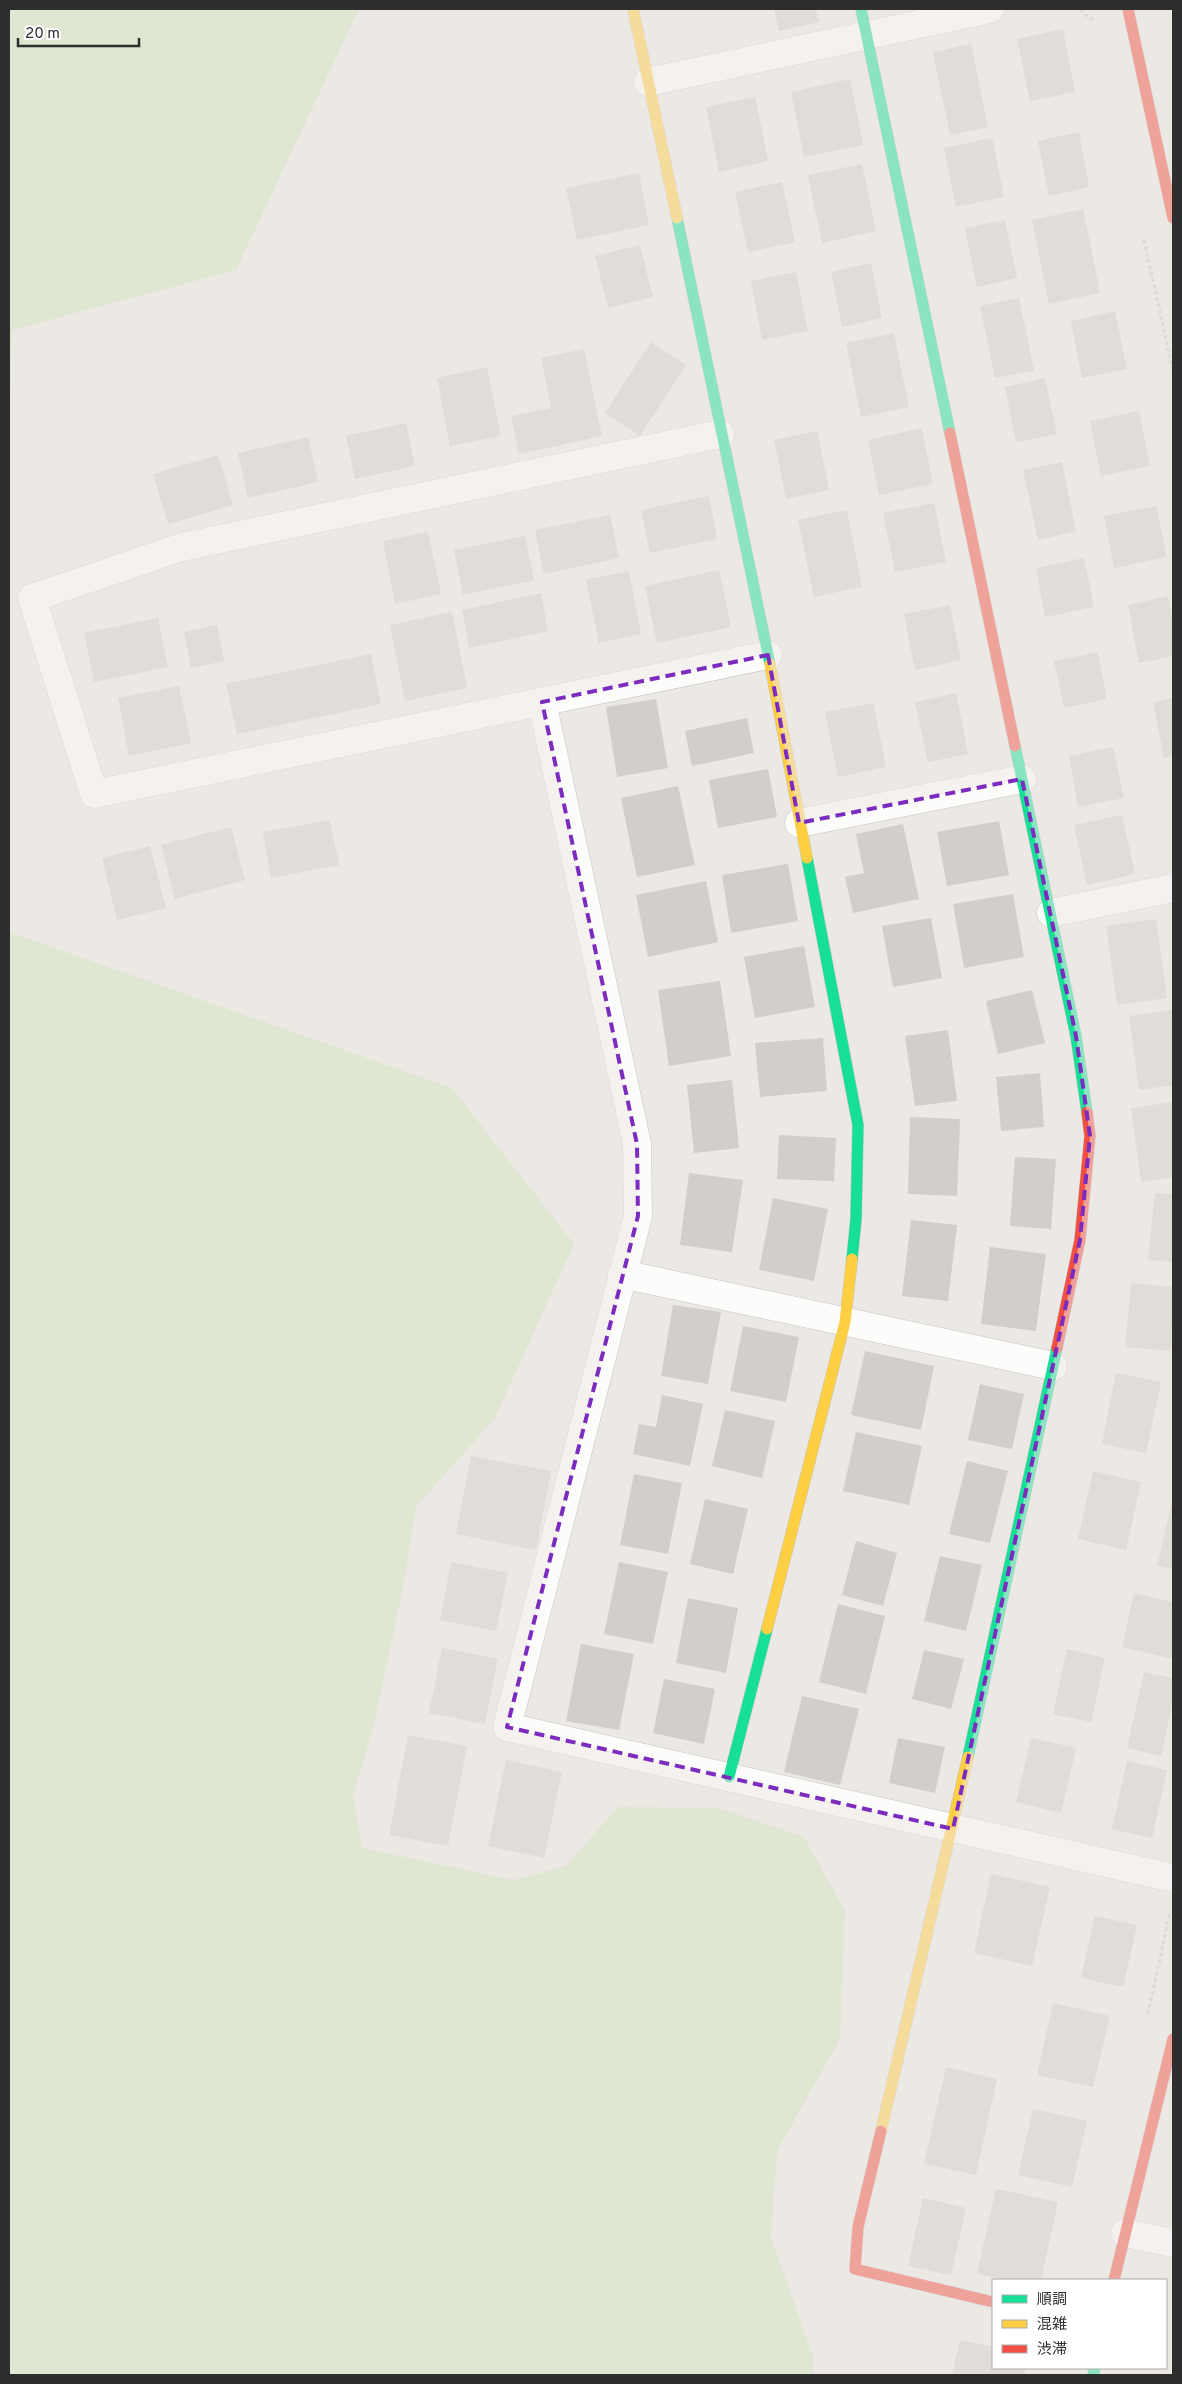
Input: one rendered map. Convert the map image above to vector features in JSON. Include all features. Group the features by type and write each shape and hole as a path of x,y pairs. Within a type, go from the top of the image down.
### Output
{"street":[{"path":"633,9 720,434 768,655 858,1125 856,1219 845,1322 729,1777"},
{"path":"861,9 1076,1036 1090,1136 1080,1240 953,1829 858,2227 856,2269 992,2302"},
{"path":"648,82 990,9"},
{"path":"1128,9 1173,218"},
{"path":"720,434 182,547 32,598 94,794 768,655"},
{"path":"542,702 638,1144 638,1216 507,1727 1173,1878"},
{"path":"799,823 1022,779"},
{"path":"1050,913 1173,888"},
{"path":"622,1274 1053,1366"},
{"path":"1114,2279 1173,2039"},
{"path":"1124,2233 1173,2243"}],"highlighted area":[{"path":"768,655 799,823 1022,779 1076,1036 1090,1136 1080,1240 953,1829 507,1727 638,1216 637,1144 542,702"}],"green space":[{"path":"9,9 359,9 236,270 12,330 9,456"},
{"path":"9,932 452,1088 574,1244 495,1418 416,1507 405,1578 374,1725 353,1796 362,1848 514,1880 566,1866 618,1807 718,1808 804,1837 845,1911 840,2039 777,2151 771,2237 814,2359 813,2375 9,2375"}],"building":[{"path":"774,9 816,9 819,22 779,31"},
{"path":"1063,29 1075,92 1030,101 1017,39"},
{"path":"971,44 988,127 950,135 933,52"},
{"path":"850,79 863,145 804,157 791,92"},
{"path":"755,97 768,161 719,172 706,107"},
{"path":"1079,132 1089,187 1049,196 1038,141"},
{"path":"992,138 1004,197 956,207 944,148"},
{"path":"862,164 876,231 822,243 808,175"},
{"path":"639,173 649,225 577,240 566,188"},
{"path":"782,182 795,242 748,252 735,192"},
{"path":"1083,209 1100,293 1049,304 1032,220"},
{"path":"1005,220 1017,278 977,287 965,228"},
{"path":"640,245 653,297 608,308 595,256"},
{"path":"871,263 882,318 842,327 831,272"},
{"path":"796,272 808,331 762,340 751,281"},
{"path":"1019,298 1034,371 995,378 980,306"},
{"path":"1115,311 1127,369 1082,378 1071,321"},
{"path":"894,333 909,407 861,417 846,343"},
{"path":"651,342 686,365 640,436 605,413"},
{"path":"584,349 602,436 519,454 511,416 551,408 541,358"},
{"path":"487,367 501,436 450,446 437,378"},
{"path":"1045,378 1057,434 1016,442 1005,387"},
{"path":"1139,411 1150,466 1101,476 1090,421"},
{"path":"406,423 415,466 355,479 346,436"},
{"path":"922,428 933,484 879,495 868,440"},
{"path":"817,431 829,490 786,499 774,440"},
{"path":"308,437 318,482 248,498 238,453"},
{"path":"218,455 233,505 168,524 153,474"},
{"path":"1062,462 1076,531 1038,540 1023,470"},
{"path":"709,496 717,539 650,553 641,510"},
{"path":"934,503 946,562 895,572 883,513"},
{"path":"1156,506 1167,557 1114,568 1104,516"},
{"path":"847,510 862,587 814,597 798,520"},
{"path":"610,515 619,558 544,574 535,530"},
{"path":"428,532 441,594 395,604 383,541"},
{"path":"525,536 534,580 463,595 454,550"},
{"path":"1084,558 1094,607 1045,617 1036,568"},
{"path":"719,570 731,627 657,643 645,586"},
{"path":"629,571 641,634 599,643 586,580"},
{"path":"541,593 548,631 469,648 462,610"},
{"path":"1168,596 1173,624 1173,656 1139,663 1128,605"},
{"path":"950,605 961,660 915,670 904,614"},
{"path":"452,612 467,688 405,701 390,625"},
{"path":"158,618 168,667 94,682 84,633"},
{"path":"217,625 224,661 191,668 184,632"},
{"path":"1098,652 1107,699 1064,708 1054,661"},
{"path":"371,654 381,704 237,734 226,684"},
{"path":"179,686 191,743 129,756 118,698"},
{"path":"956,693 968,754 928,762 915,702"},
{"path":"1173,698 1173,756 1164,758 1153,702"},
{"path":"656,699 668,768 617,777 606,707"},
{"path":"873,703 886,767 838,777 825,712"},
{"path":"747,718 754,753 692,766 685,731"},
{"path":"1113,747 1124,798 1078,807 1069,756"},
{"path":"768,769 777,817 718,828 709,780"},
{"path":"678,786 695,865 637,877 621,798"},
{"path":"1122,815 1135,874 1087,885 1074,825"},
{"path":"330,820 339,865 271,878 263,832"},
{"path":"999,821 1009,875 947,886 937,832"},
{"path":"903,824 919,899 853,913 845,877 864,873 856,834"},
{"path":"231,827 245,880 175,899 161,845"},
{"path":"150,846 166,908 117,920 102,858"},
{"path":"788,864 798,921 731,933 722,875"},
{"path":"706,881 718,942 648,957 636,895"},
{"path":"1013,894 1024,957 964,968 953,904"},
{"path":"931,918 942,978 893,987 882,926"},
{"path":"1156,919 1167,998 1117,1005 1106,926"},
{"path":"804,946 815,1007 755,1018 744,957"},
{"path":"720,981 731,1056 669,1066 658,990"},
{"path":"1032,990 1045,1043 998,1054 986,1001"},
{"path":"1173,1010 1173,1085 1139,1090 1129,1016"},
{"path":"948,1030 957,1101 915,1106 905,1036"},
{"path":"823,1038 827,1091 760,1097 755,1043"},
{"path":"1040,1073 1044,1127 1001,1131 996,1077"},
{"path":"732,1080 739,1148 694,1153 687,1085"},
{"path":"1173,1102 1173,1177 1141,1182 1131,1108"},
{"path":"910,1117 960,1119 957,1196 908,1194"},
{"path":"779,1135 836,1138 834,1181 777,1179"},
{"path":"1015,1157 1056,1159 1051,1229 1010,1226"},
{"path":"689,1173 743,1180 732,1252 680,1245"},
{"path":"1155,1193 1173,1194 1173,1262 1148,1260"},
{"path":"773,1198 828,1209 814,1281 759,1270"},
{"path":"911,1220 957,1225 948,1301 902,1296"},
{"path":"990,1247 1046,1254 1036,1331 981,1324"},
{"path":"1131,1283 1173,1287 1171,1351 1125,1347"},
{"path":"673,1305 721,1312 708,1384 661,1376"},
{"path":"743,1326 799,1337 786,1402 730,1391"},
{"path":"865,1351 934,1366 921,1430 851,1415"},
{"path":"1116,1373 1161,1382 1146,1453 1102,1444"},
{"path":"980,1384 1024,1394 1012,1449 968,1440"},
{"path":"662,1395 703,1404 690,1466 633,1454 639,1424 656,1427"},
{"path":"725,1410 775,1421 762,1478 712,1466"},
{"path":"856,1432 922,1446 909,1505 843,1491"},
{"path":"471,1456 551,1471 536,1550 456,1534"},
{"path":"967,1461 1008,1471 990,1543 949,1534"},
{"path":"1093,1471 1141,1482 1126,1550 1078,1539"},
{"path":"634,1474 682,1483 668,1554 620,1545"},
{"path":"1173,1498 1173,1569 1157,1566"},
{"path":"705,1499 748,1509 733,1574 690,1564"},
{"path":"856,1541 897,1553 883,1606 842,1595"},
{"path":"940,1556 982,1565 966,1631 924,1621"},
{"path":"451,1562 508,1573 496,1631 440,1620"},
{"path":"619,1562 668,1572 653,1644 604,1634"},
{"path":"1134,1593 1173,1602 1173,1659 1122,1647"},
{"path":"688,1598 738,1608 726,1673 676,1663"},
{"path":"838,1604 885,1616 866,1694 819,1682"},
{"path":"581,1644 634,1654 619,1730 566,1721"},
{"path":"442,1648 498,1659 485,1724 429,1713"},
{"path":"1067,1649 1105,1658 1091,1722 1053,1714"},
{"path":"924,1650 964,1659 951,1709 912,1699"},
{"path":"1144,1672 1173,1678 1173,1700 1161,1756 1127,1748"},
{"path":"664,1679 715,1689 704,1744 653,1733"},
{"path":"802,1696 859,1709 840,1785 784,1772"},
{"path":"408,1735 467,1746 448,1846 389,1835"},
{"path":"898,1738 945,1747 935,1793 889,1783"},
{"path":"1031,1738 1076,1748 1061,1813 1016,1802"},
{"path":"506,1760 562,1772 544,1858 488,1846"},
{"path":"1127,1761 1167,1770 1152,1838 1112,1829"},
{"path":"991,1874 1050,1887 1032,1966 974,1953"},
{"path":"1095,1916 1137,1925 1123,1987 1081,1978"},
{"path":"1053,2003 1110,2016 1093,2087 1037,2075"},
{"path":"946,2067 997,2079 976,2175 924,2164"},
{"path":"1033,2109 1087,2121 1072,2187 1018,2175"},
{"path":"996,2189 1058,2202 1041,2279 1001,2279 977,2274"},
{"path":"923,2198 966,2208 951,2275 908,2266"},
{"path":"960,2340 992,2347 992,2369 1026,2369 1024,2375 952,2375"}],"traffic: fast":[{"path":"861,9 950,433"},
{"path":"677,218 770,664"},
{"path":"1015,746 1076,1036 1087,1112"},
{"path":"807,858 858,1125 856,1219 852,1259"},
{"path":"968,1757 1057,1348"},
{"path":"729,1777 767,1629"},
{"path":"1093,2375 1095,2369"}],"traffic: slow":[{"path":"633,9 677,218"},
{"path":"770,664 807,858"},
{"path":"767,1629 845,1322 852,1259"},
{"path":"881,2131 968,1757"}],"traffic: jam":[{"path":"1128,9 1173,218"},
{"path":"950,433 1015,746"},
{"path":"1057,1348 1080,1240 1090,1136 1087,1112"},
{"path":"1114,2279 1173,2039"},
{"path":"881,2131 858,2227 855,2269 992,2302"}]}
